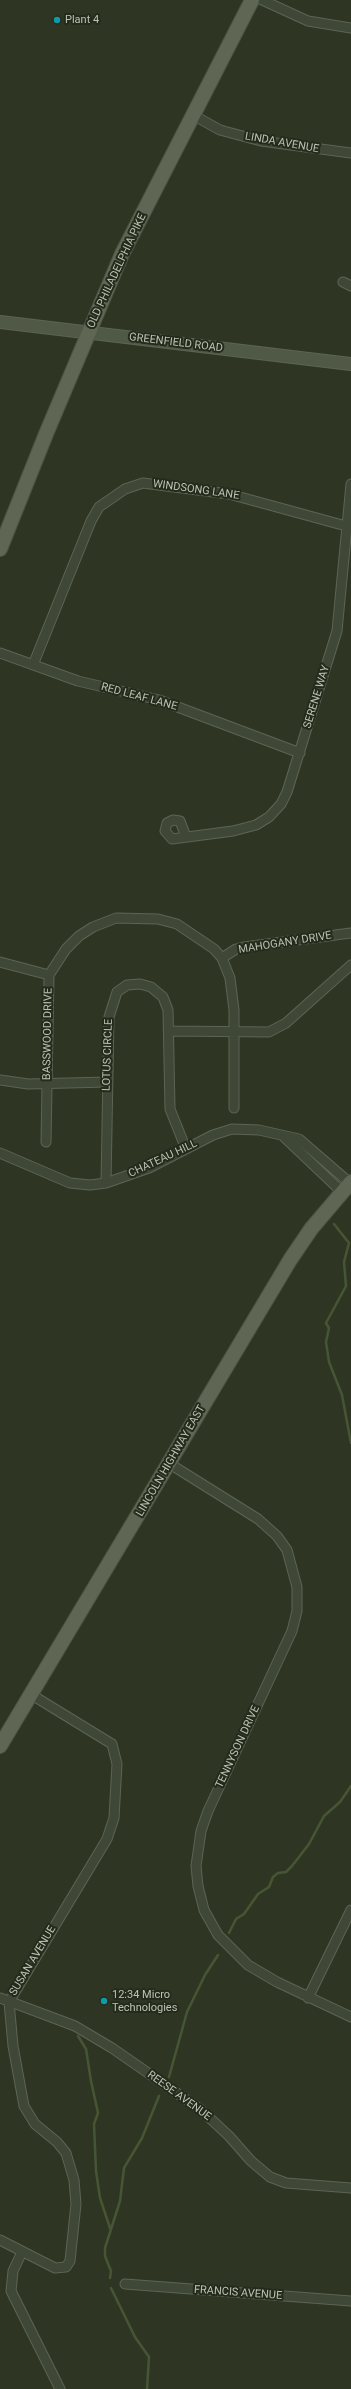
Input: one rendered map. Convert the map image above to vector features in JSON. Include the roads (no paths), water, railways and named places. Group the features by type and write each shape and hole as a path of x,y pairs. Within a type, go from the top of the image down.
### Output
{"main road":[{"name":"OLD PHILADELPHIA PIKE","path":"0,549 122,254 252,0"},
{"name":"GREENFIELD ROAD","path":"0,322 351,364"},
{"name":"LINCOLN HIGHWAY EAST","path":"0,1746 170,1464 290,1260 311,1229 348,1185"}],"street":[{"path":"262,0 308,20 351,28"},
{"name":"LINDA AVENUE","path":"193,115 220,130 261,142 351,153"},
{"name":"WINDSONG LANE","path":"33,665 91,521 99,507 125,489 143,483 230,494 346,526"},
{"name":"SERENE WAY","path":"186,837 233,831 256,825 269,817 281,804 287,792 337,631 351,484"},
{"name":"RED LEAF LANE","path":"0,653 78,681 165,702 300,753"},
{"name":"BASSWOOD DRIVE","path":"46,1142 49,975 66,949 79,936 93,927 116,918 158,919 177,924 214,948 222,958 230,978 234,1031 234,1108"},
{"name":"MAHOGANY DRIVE","path":"222,958 236,949 244,947 351,933"},
{"path":"0,962 49,975"},
{"path":"169,1031 268,1032 286,1023 351,965"},
{"name":"LOTUS CIRCLE","path":"106,1183 109,1017 111,1006 117,992 127,985 140,984 151,987 163,997 168,1010 170,1109 186,1149"},
{"path":"0,1080 14,1083 108,1082"},
{"name":"CHATEAU HILL","path":"0,1153 70,1183 106,1183 149,1168 213,1135 232,1129 259,1130 283,1136 348,1185"},
{"name":"TENNYSON DRIVE","path":"170,1464 258,1519 272,1531 287,1550 295,1575 298,1601 292,1632 208,1811 199,1840 196,1866 198,1886 204,1910 224,1942 259,1972 308,1998 351,2017"},
{"name":"SUSAN AVENUE","path":"22,2252 55,2268 66,2268 72,2250 76,2204 74,2180 66,2154 57,2142 35,2124 24,2106 4,2000 107,1839 114,1818 117,1764 112,1744 32,1695"},
{"path":"308,1998 351,1910"},
{"name":"REESE AVENUE","path":"4,2000 82,2030 166,2084 210,2117 251,2161 270,2177 286,2182 351,2188"},
{"path":"0,2240 22,2252 13,2271 12,2292 60,2389"},
{"name":"FRANCIS AVENUE","path":"124,2284 351,2301"}],"waterway":[{"path":"334,1224 349,1243 344,1262 346,1286 326,1323 329,1328 326,1342 329,1362 342,1395 351,1443"},
{"path":"229,1933 236,1919 244,1914 258,1894 269,1887 273,1877 278,1873 286,1872 292,1866 309,1844 324,1816 340,1802 351,1786"},
{"path":"169,2077 187,2012 205,1975 218,1955"},
{"path":"78,2036 86,2049 98,2113 94,2124 96,2171 100,2198 110,2228"},
{"path":"110,2278 111,2271 105,2256 105,2248 120,2201 124,2168 142,2138 159,2096"},
{"path":"111,2288 135,2337 149,2357 147,2389"}],"place":[{"name":"Plant 4","path":"57,20"},
{"name":"12:34 Micro Technologies","path":"104,2001"}]}
